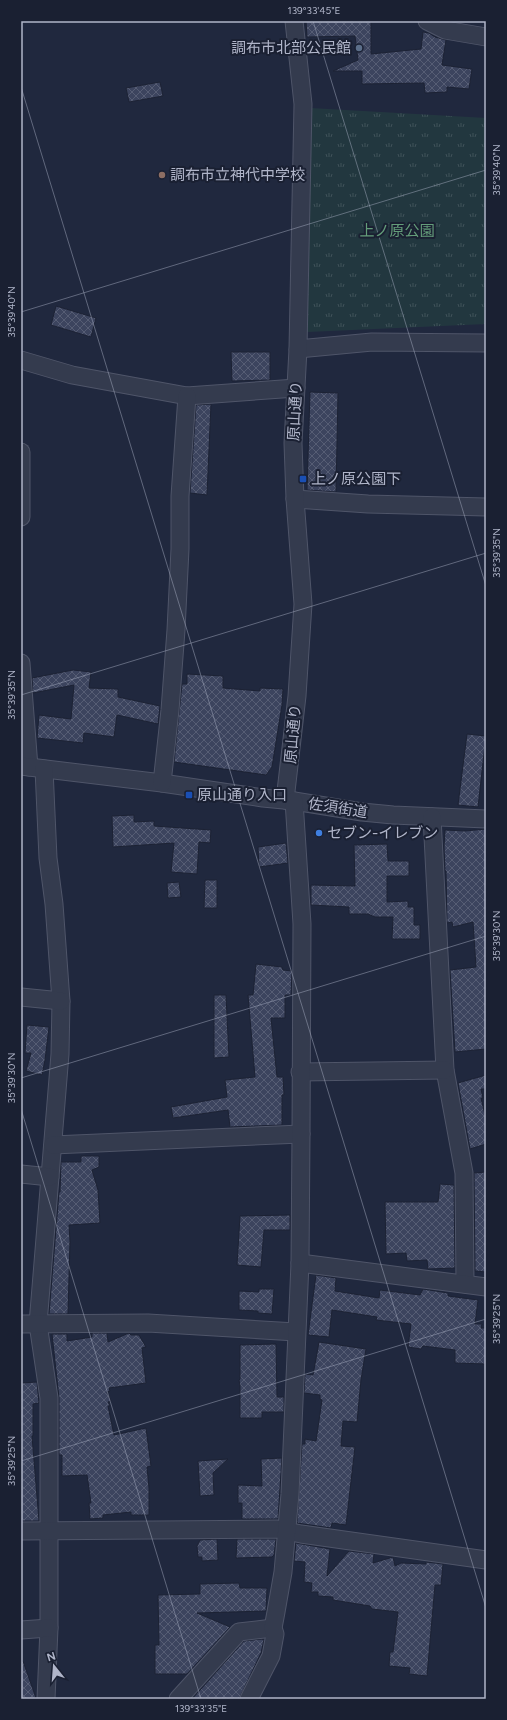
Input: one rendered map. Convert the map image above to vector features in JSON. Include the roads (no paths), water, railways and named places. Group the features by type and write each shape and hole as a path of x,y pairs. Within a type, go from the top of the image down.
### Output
{"street":[{"name":"原山通り","path":"249,1699 271,1656 275,1634 273,1628 283,1572 290,1494 300,1263 302,924 290,800 303,604 295,500 293,443 298,349 303,104 294,21"},
{"path":"427,21 446,30 486,38"},
{"path":"298,349 372,342 486,343"},
{"path":"21,360 72,374 188,396 296,388"},
{"path":"162,783 176,630 180,549 180,496 188,396"},
{"path":"21,452 21,517"},
{"path":"295,500 368,504 486,507"},
{"path":"21,662 31,767 48,858 54,904 61,1001 60,1054 38,1324 49,1398 49,1628 46,1699"},
{"name":"佐須街道","path":"31,767 162,783 263,798 290,800 362,812 486,819"},
{"path":"432,817 444,1070 464,1173 465,1284"},
{"path":"21,997 61,1001"},
{"path":"300,1072 444,1070"},
{"path":"53,1145 301,1134"},
{"path":"21,1174 50,1176"},
{"path":"300,1263 486,1287"},
{"path":"21,1324 148,1323 296,1332"},
{"path":"21,1531 277,1529 287,1532 486,1560"},
{"path":"21,1630 49,1628"},
{"path":"178,1699 239,1632 273,1628"}],"place":[{"name":"調布市北部公民館","path":"359,48"},
{"name":"調布市立神代中学校","path":"162,175"},
{"name":"上ノ原公園下","path":"303,479"},
{"name":"原山通り入口","path":"189,795"},
{"name":"セブン-イレブン","path":"319,833"}],"park label":[{"name":"上ノ原公園","path":"397,231"}]}
